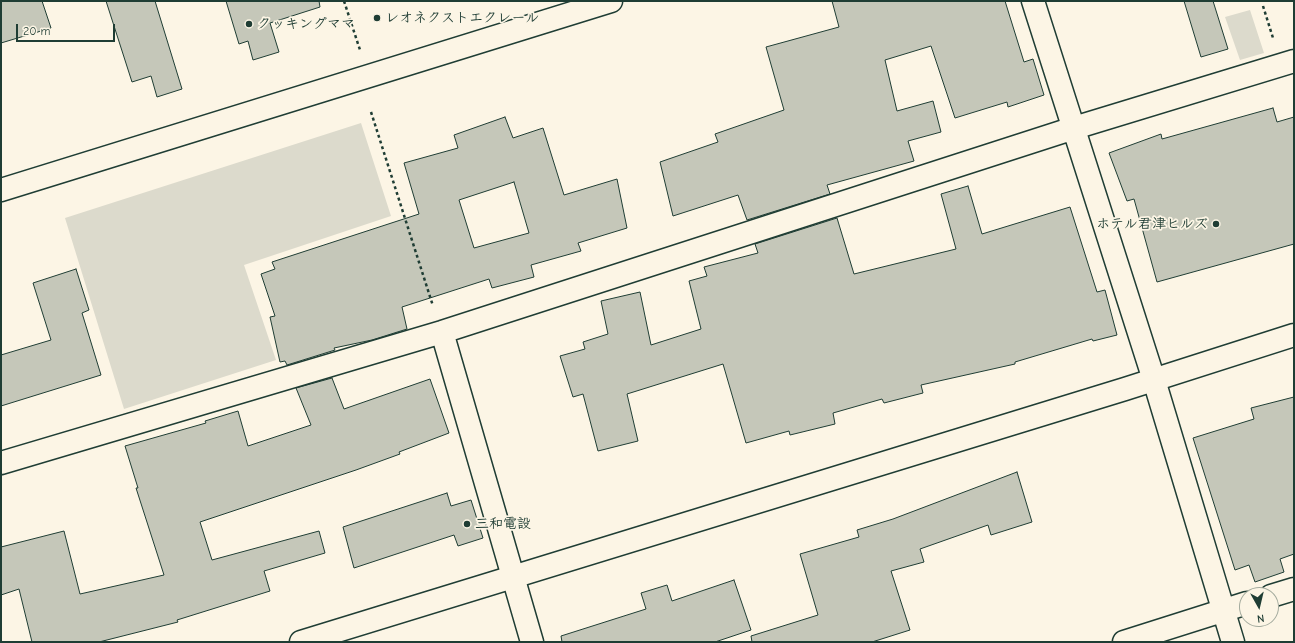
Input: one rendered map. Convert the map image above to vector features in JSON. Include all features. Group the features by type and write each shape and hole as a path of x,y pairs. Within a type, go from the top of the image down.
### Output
{"street":[{"path":"1,190 611,1"},
{"path":"1033,1 1154,380 1233,642"},
{"path":"1,463 442,332 1074,128 1294,61"},
{"path":"442,332 512,578 532,642"},
{"path":"301,642 1154,380 1294,335"},
{"path":"1279,594 1294,589"},
{"path":"1124,642 1239,605"}],"path":[{"path":"344,1 360,50"},
{"path":"371,112 442,332"}],"shaded area":[{"path":"1250,10 1264,53 1240,60 1225,17"},
{"path":"361,123 391,216 244,265 276,360 124,409 65,218"}],"building":[{"path":"1,1 42,1 51,28 1,43"},
{"path":"106,1 155,1 182,89 157,97 151,76 132,82"},
{"path":"226,1 319,1 320,7 270,23 279,52 253,60 248,41 239,44"},
{"path":"832,1 1005,1 1024,62 1033,59 1044,95 1008,107 1007,102 955,118 931,46 885,60 897,111 933,101 941,132 908,141 914,161 827,185 830,194 747,220 738,195 673,216 660,162 718,142 715,134 784,110 766,47 839,27"},
{"path":"1184,1 1213,1 1228,49 1201,57"},
{"path":"1273,108 1277,122 1294,117 1294,244 1157,282 1134,199 1127,201 1109,153 1161,134 1162,139"},
{"path":"505,117 513,138 543,128 564,195 617,179 627,228 578,243 581,251 531,265 534,277 492,288 489,279 402,307 407,329 372,340 334,348 335,350 287,365 285,361 280,362 270,317 275,316 261,274 275,269 272,262 419,214 404,163 458,148 454,135","holes":["514,182 529,233 474,248 459,200"]},
{"path":"968,186 982,234 1070,207 1097,292 1105,290 1117,335 1093,341 1092,339 1015,362 1015,364 921,385 923,393 884,403 882,399 833,413 835,424 790,435 789,431 746,443 723,364 627,394 638,441 598,451 583,394 573,397 560,356 585,349 583,342 608,334 601,301 640,292 651,345 701,329 689,281 707,276 704,267 758,253 755,244 837,218 854,274 956,249 941,194"},
{"path":"76,269 89,310 82,313 101,375 1,406 1,355 51,340 33,283"},
{"path":"332,378 344,409 430,379 449,433 399,452 400,454 356,470 200,522 212,560 319,531 325,553 264,571 270,591 177,620 178,622 99,642 32,642 19,589 1,595 1,547 64,531 80,594 164,575 136,488 138,488 125,446 206,423 205,421 238,411 248,446 311,425 296,388"},
{"path":"1294,397 1294,554 1280,559 1284,572 1255,582 1249,565 1235,570 1193,438 1254,419 1251,408"},
{"path":"1017,472 1032,522 991,535 988,525 920,549 924,562 891,571 910,630 872,642 752,642 751,636 818,615 800,554 859,537 857,530 893,519"},
{"path":"447,493 451,506 471,500 483,538 458,546 454,535 354,568 343,527"},
{"path":"734,580 751,630 715,642 562,642 561,636 646,609 641,593 667,585 672,601"}],"place":[{"name":"レオネクストエクレール","path":"377,18"},
{"name":"クッキングママ","path":"249,24"},
{"name":"ホテル君津ヒルズ","path":"1216,224"},
{"name":"三和電設","path":"467,524"}]}
